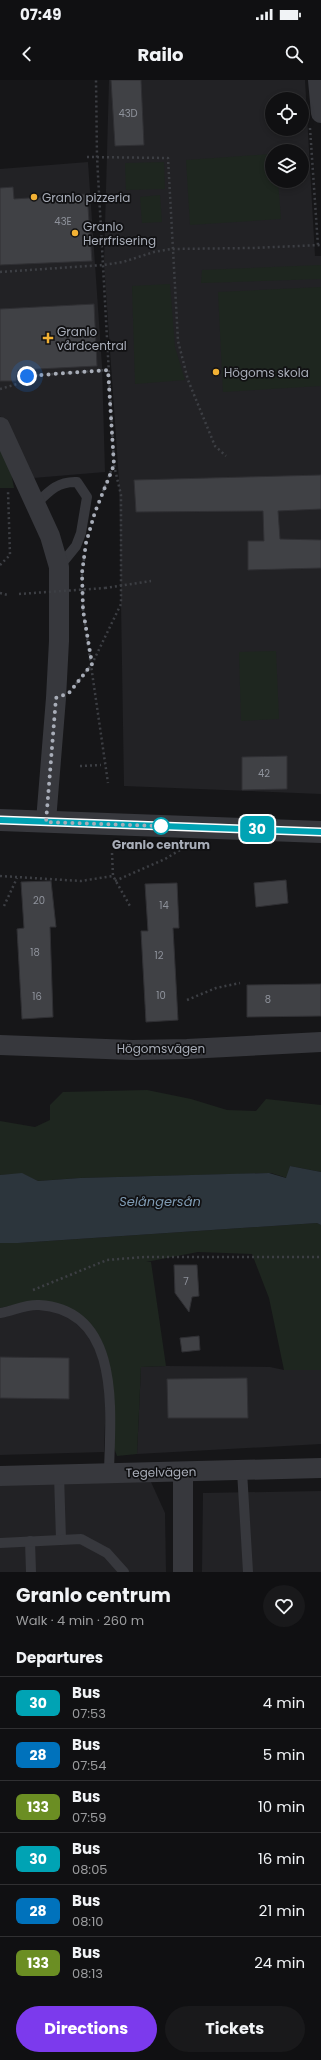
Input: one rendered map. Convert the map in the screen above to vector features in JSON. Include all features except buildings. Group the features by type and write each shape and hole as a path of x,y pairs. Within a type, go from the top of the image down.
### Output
{"street":[{"path":"316,120 318,80"},
{"path":"0,428 50,536 59,567 59,641 46,822"},
{"path":"0,820 321,832"},
{"name":"Högomsvägen","path":"0,1045 179,1049 321,1042"},
{"name":"Tegelvägen","path":"0,1476 321,1468"},
{"path":"183,1472 183,1572"}],"lane":[{"path":"36,504 54,486 67,482 77,482 88,497 81,533 76,546 59,567"},
{"path":"0,1313 38,1305 54,1307 68,1312 82,1322 94,1336 101,1350 110,1390 109,1473"},
{"path":"242,1471 248,1572"},
{"path":"59,1475 61,1539"},
{"path":"0,1543 81,1539 95,1545 107,1553 124,1572"},
{"path":"30,1541 31,1572"}],"path":[{"path":"56,698 69,693 92,664 121,604 121,495 114,465 108,370 97,157 96,80"},
{"path":"0,272 103,265 172,249 319,245 316,120"},
{"path":"87,157 168,158 178,342 188,380 215,446 226,456"},
{"path":"0,389 17,384 27,376 108,370"},
{"path":"100,499 114,465"},
{"path":"0,565 10,555 11,538 8,489"},
{"path":"84,558 82,573 83,610 108,783"},
{"path":"19,594 105,588 151,581"},
{"path":"0,593 8,595"},
{"path":"80,766 101,765"},
{"path":"115,880 165,859 189,845"},
{"path":"112,853 113,876 130,906"},
{"path":"0,876 81,881 113,876"},
{"path":"4,906 17,878"},
{"path":"187,1000 216,988 240,983"},
{"path":"29,1291 44,1287 108,1260 144,1257 321,1257"}],"shaded area":[{"name":"Högoms skola","path":"109,80 305,80 306,92 265,92 265,136 308,136 309,144 265,144 265,188 309,188 309,150 315,256 321,256 321,794 124,786 119,481 104,263"},
{"path":"265,154 265,188 279,188 281,219 190,225 186,160"},
{"path":"88,162 102,366 105,472 33,478 0,416 0,169"},
{"path":"164,162 165,189 126,190 125,163"},
{"path":"160,195 162,222 142,223 140,197"},
{"path":"321,265 321,279 201,283 202,270"},
{"path":"170,284 175,347 185,380 135,384 132,286"},
{"path":"321,287 321,386 223,392 218,292"},
{"path":"0,444 8,456 14,488 0,488"},
{"path":"276,651 279,719 241,721 239,652"},
{"path":"147,1090 191,1099 227,1110 256,1111 266,1099 321,1105 321,1172 290,1166 287,1178 271,1173 80,1178 38,1181 23,1174 0,1175 0,1121 35,1127 50,1120 50,1105 63,1092"},
{"path":"317,1223 321,1225 321,1370 284,1370 269,1298 252,1254 198,1252 146,1262 151,1262 166,1366 141,1367 137,1454 117,1456 114,1448 114,1405 109,1362 102,1343 92,1326 76,1312 55,1303 41,1301 27,1302 0,1308 0,1243"},
{"path":"37,1302 54,1302 83,1317 104,1373 106,1395 104,1452 0,1455 0,1308"},
{"path":"141,1367 270,1367 284,1370 321,1370 321,1444 137,1454"},
{"path":"151,1482 165,1513 166,1572 0,1572 0,1483"},
{"path":"321,1491 321,1572 202,1572 203,1493"}],"water":[{"name":"Selångersån","path":"290,1166 321,1172 321,1225 317,1223 0,1243 0,1175 22,1173 38,1181 80,1178 269,1173 286,1178"}],"bus line":[{"name":"30","path":"0,820 321,832"}],"place":[{"name":"Granlo pizzeria","path":"34,197"},
{"name":"Granlo Herrfrisering","path":"75,233"},
{"name":"Granlo vårdcentral","path":"48,338"},
{"name":"Högoms skola","path":"216,372"},
{"name":"Granlo centrum","path":"161,826"}],"route":[{"path":"27,376 108,370 114,465 95,512 86,543 82,573 83,610 92,664 69,693 56,698 46,822 161,826"}]}
